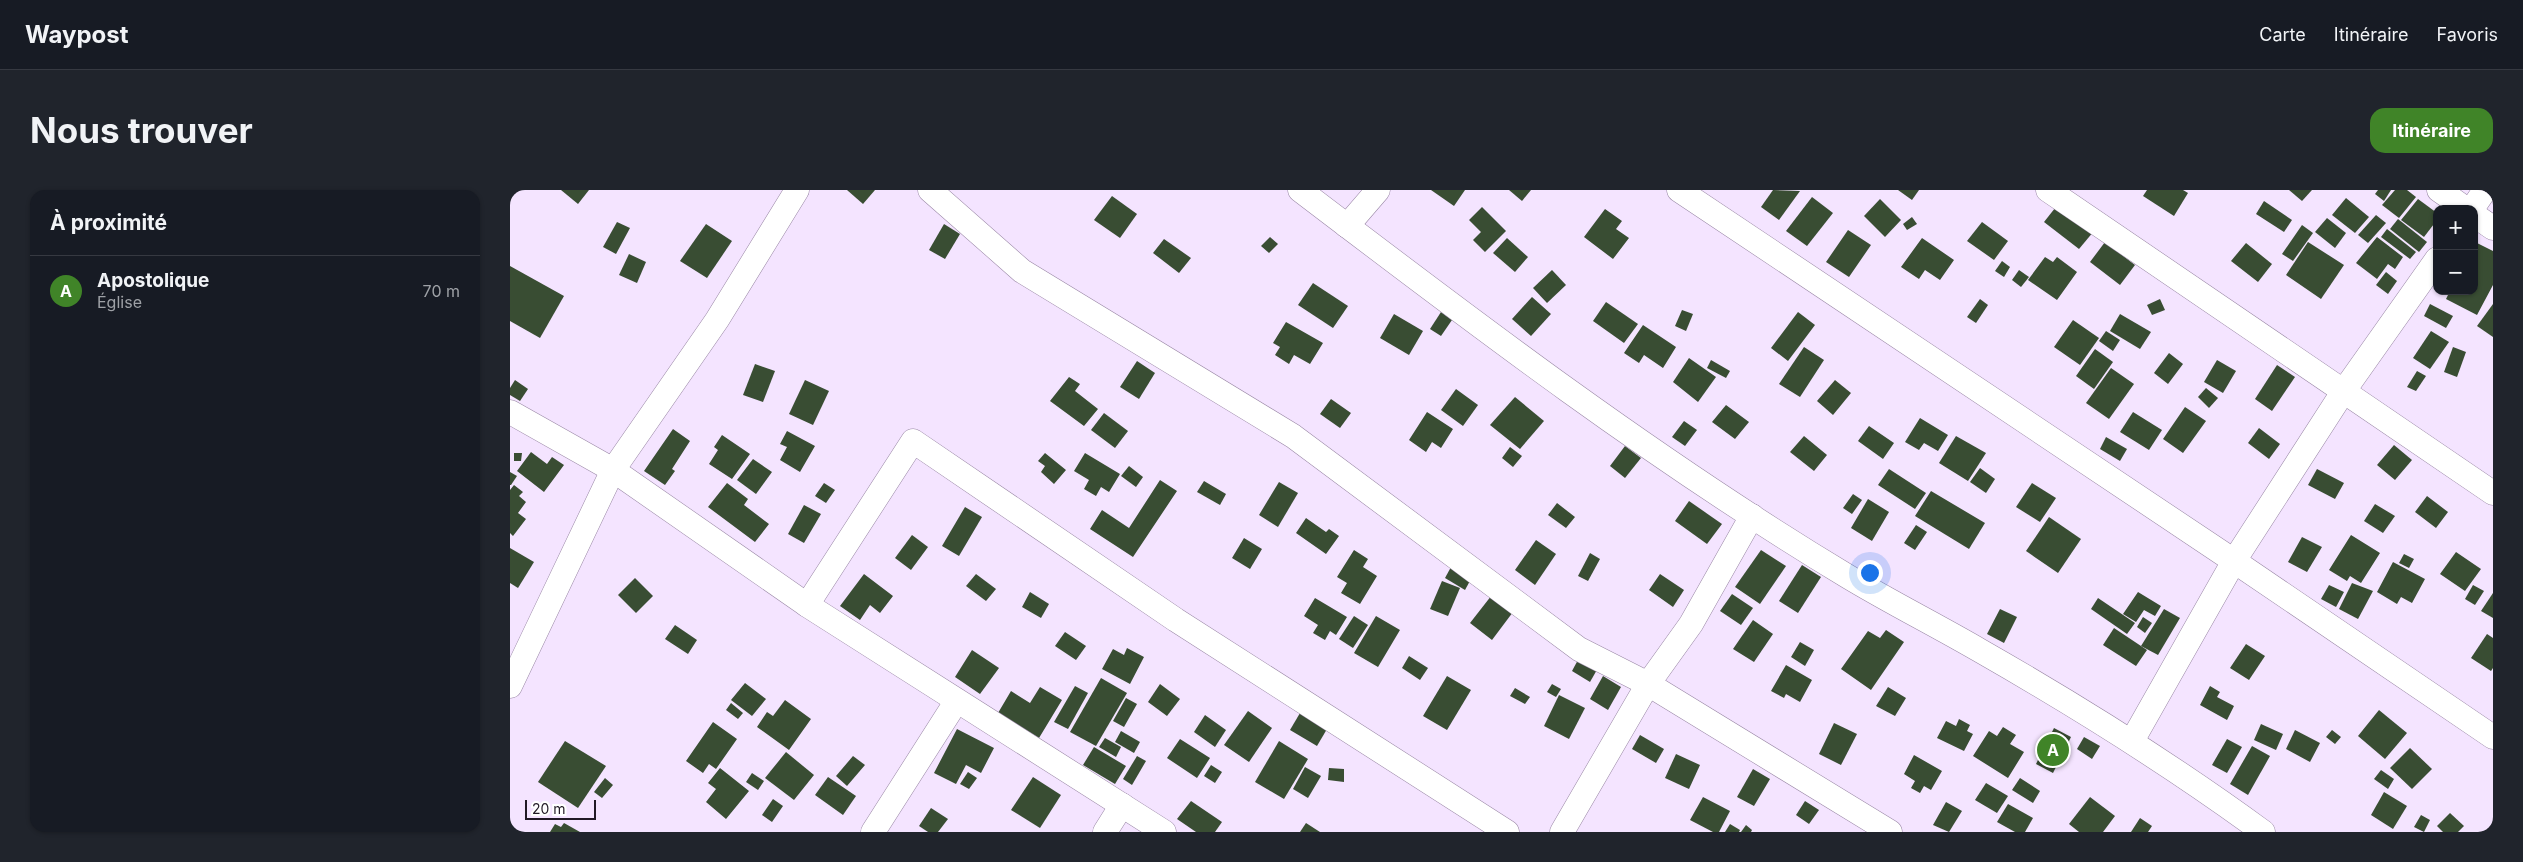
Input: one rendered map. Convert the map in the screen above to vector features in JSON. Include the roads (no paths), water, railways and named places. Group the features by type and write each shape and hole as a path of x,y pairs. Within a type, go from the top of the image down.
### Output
{"street":[{"path":"510,686 613,470 717,320 797,190"},
{"path":"930,190 1022,271 1293,436 1579,649 1648,684 1890,832"},
{"path":"1300,190 1621,429 1752,516 1848,576 1980,650 2132,742 2263,832"},
{"path":"1347,226 1378,190"},
{"path":"1678,190 2234,561 2493,737"},
{"path":"2048,190 2493,493"},
{"path":"2438,190 2460,205"},
{"path":"2475,205 2484,190"},
{"path":"2478,218 2493,228"},
{"path":"2132,742 2234,561 2343,392 2433,265"},
{"path":"510,412 613,470 807,605 956,702 1164,832"},
{"path":"807,605 913,441 1176,620 1507,832"},
{"path":"1562,832 1648,684 1691,624 1752,516"},
{"path":"872,832 956,702"},
{"path":"1105,832 1122,805"}],"place":[{"name":"Apostolique","path":"2053,750"}]}
